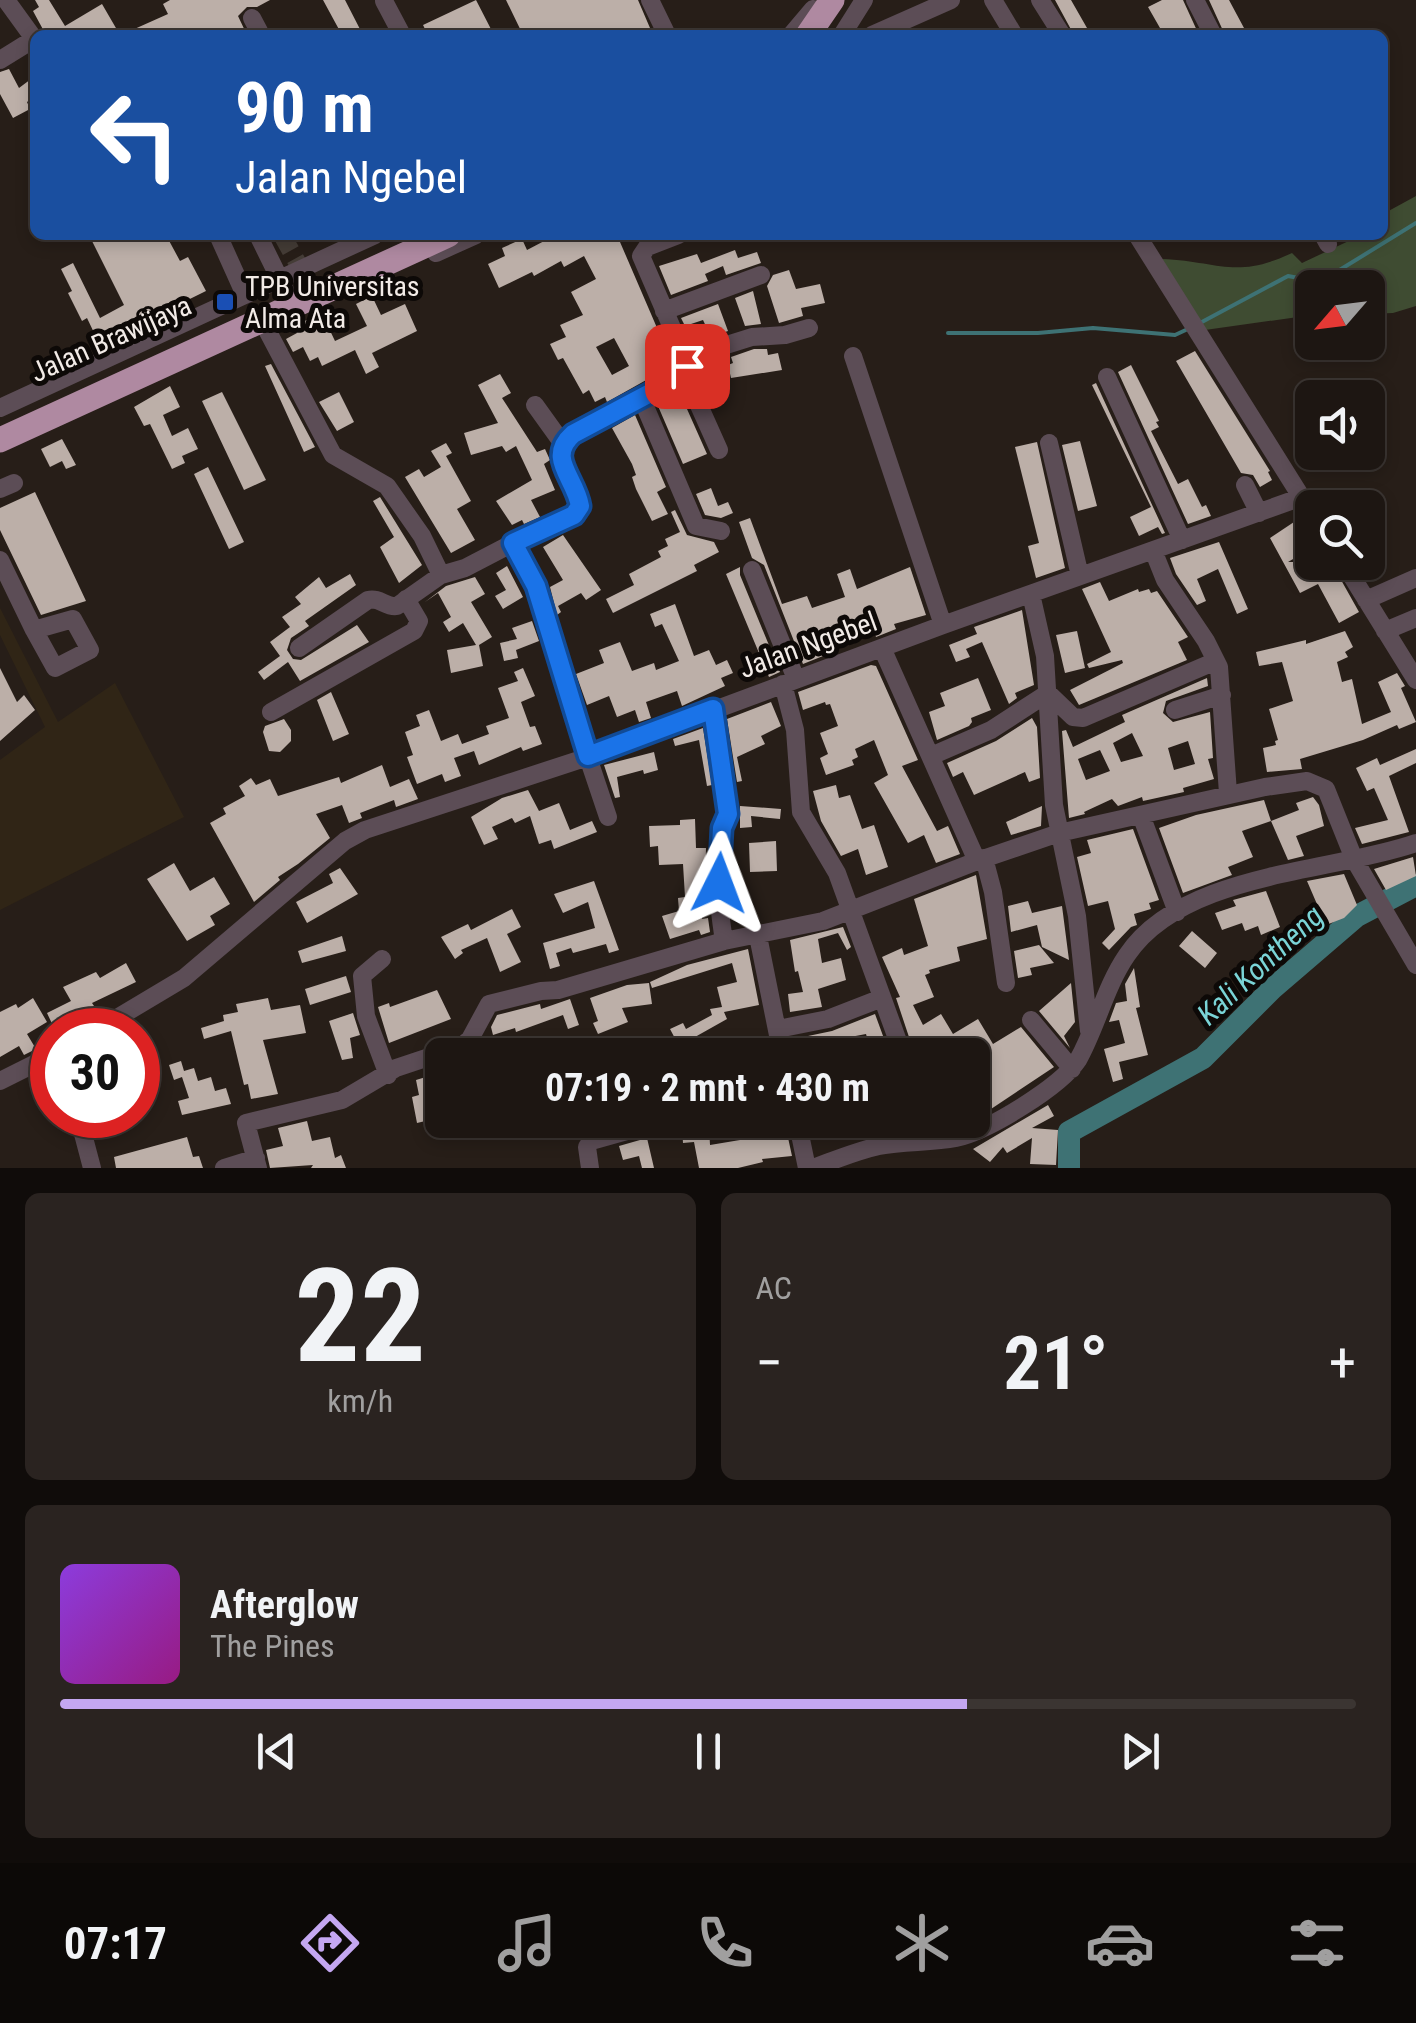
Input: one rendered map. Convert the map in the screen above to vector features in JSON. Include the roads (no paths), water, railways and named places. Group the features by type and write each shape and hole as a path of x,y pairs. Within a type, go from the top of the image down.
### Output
{"highway":[{"path":"811,30 832,0"},
{"path":"832,30 851,0"},
{"name":"Jalan Brawijaya","path":"0,422 284,287 398,240"},
{"name":"Jalan Brawijaya","path":"0,440 437,240"}],"street":[{"path":"6,0 30,32"},
{"path":"650,0 665,30"},
{"path":"795,30 818,0"},
{"path":"845,30 864,0"},
{"path":"883,30 951,0"},
{"path":"993,0 1011,30"},
{"path":"1040,0 1059,30"},
{"path":"1195,0 1211,30"},
{"path":"384,2 399,30"},
{"path":"0,60 30,42"},
{"path":"220,240 245,294"},
{"path":"260,240 284,287"},
{"path":"0,408 165,322 245,294 284,287 364,240"},
{"path":"0,453 465,240"},
{"path":"665,240 641,253 719,450"},
{"path":"1140,240 1298,490"},
{"path":"664,311 761,275"},
{"path":"299,648 368,600 377,599 394,607 442,575 465,568 574,515 580,506 578,496 560,453 573,434 641,397 685,366 752,337 784,335 808,328"},
{"path":"267,330 333,456 387,486 422,536 442,575"},
{"path":"854,356 943,625"},
{"path":"1107,377 1182,540"},
{"path":"641,397 696,526 720,532"},
{"path":"535,404 563,444"},
{"path":"1049,442 1080,576"},
{"path":"1245,485 1259,513"},
{"name":"Jalan Ngebel","path":"133,1008 184,978 345,842 365,830 588,756 1295,500"},
{"path":"513,543 536,586 608,818"},
{"path":"1153,550 1165,580 1216,661 1228,794"},
{"path":"0,560 34,630"},
{"path":"752,570 790,682 801,812 832,861 897,1038"},
{"path":"1366,600 1416,578"},
{"path":"1354,580 1416,680"},
{"path":"1031,594 1042,637 1052,790 1077,916 1090,1036"},
{"path":"271,712 414,631 419,622 406,600"},
{"path":"1385,631 1416,618"},
{"path":"882,648 993,892 1006,982"},
{"path":"1048,693 1073,717 1083,718 1216,661"},
{"path":"931,756 990,730 1048,693"},
{"path":"1175,710 1222,695"},
{"path":"713,709 728,814 722,828 719,862 718,905 724,941"},
{"path":"224,1168 257,1163 246,1123 342,1100 396,1068 462,1046 489,1004 542,990 558,990 724,941 823,921 1059,833 1298,781 1314,782 1331,796 1354,859 1416,966"},
{"path":"1141,815 1177,912"},
{"path":"806,1138 820,1166 880,1146 956,1138 976,1131 1046,1090 1072,1069 1126,956 1150,929 1177,912 1264,877 1416,844"},
{"path":"758,936 779,1038"},
{"path":"382,960 362,976 361,992 388,1076"},
{"path":"778,1029 828,1019 882,998"},
{"path":"1031,1020 1072,1069"},
{"path":"0,1081 30,1066"},
{"path":"84,1138 92,1168"},
{"path":"590,1168 587,1148 597,1138"}],"waterway":[{"path":"1200,323 1288,276 1320,282 1416,223"},
{"path":"948,333 1038,333 1093,328 1175,335 1190,328"},
{"name":"Kali Kontheng","path":"1069,1168 1069,1132 1203,1058 1272,989 1357,916 1416,885"}],"tunnel":[{"path":"285,240 302,271"}],"place":[{"name":"TPB Universitas Alma Ata","path":"225,302"}]}
